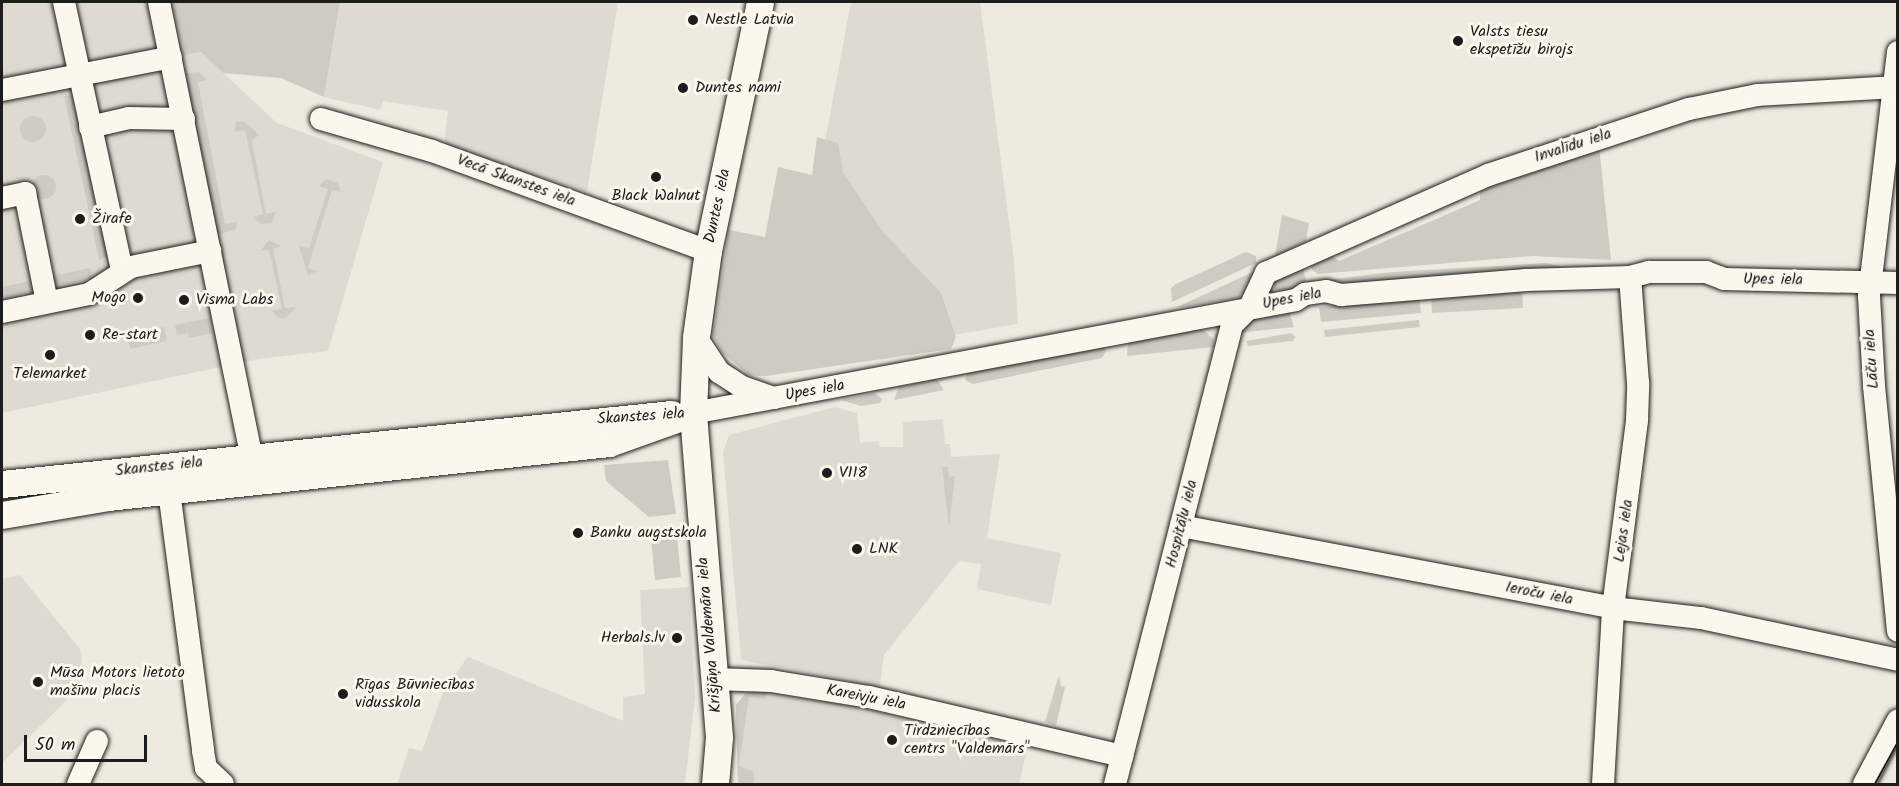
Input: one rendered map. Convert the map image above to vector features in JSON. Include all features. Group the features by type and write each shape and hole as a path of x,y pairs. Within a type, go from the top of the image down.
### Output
{"main road":[{"name":"Duntes iela","path":"693,413 696,337 708,251 760,2"},
{"name":"Skanstes iela","path":"2,484 609,443 693,413"},
{"name":"Krišjāņa Valdemāra iela","path":"693,413 719,736 715,784"},
{"name":"Skanstes iela","path":"2,515 48,504 170,491 254,468"}],"street":[{"path":"64,2 122,271"},
{"path":"159,2 254,468"},
{"name":"Lāču iela","path":"1898,52 1896,87 1871,282 1874,386 1898,631"},
{"path":"2,90 171,57"},
{"name":"Invalīdu iela","path":"1266,273 1488,175 1689,109 1758,95 1896,87"},
{"path":"90,127 129,118 184,119"},
{"name":"Vecā Skanstes iela","path":"321,119 432,151 708,251"},
{"path":"2,198 25,193 47,302"},
{"path":"2,312 89,294 122,271 210,251"},
{"name":"Upes iela","path":"693,413 1326,291 1341,295 1504,281 1630,277 1649,272 1706,272 1724,279 1898,283"},
{"name":"Hospitāļu iela","path":"1115,784 1232,325 1250,307 1266,273"},
{"name":"Lejas iela","path":"1603,784 1613,608 1637,420 1638,383 1630,277"},
{"path":"696,337 725,376 742,387 776,398"},
{"path":"170,491 206,768 223,784"},
{"name":"Ieroču iela","path":"1181,526 1613,608 1701,618 1898,660"},
{"name":"Kareivju iela","path":"714,679 771,681 869,697 1122,756"},
{"path":"1864,784 1898,720"},
{"path":"78,784 97,741"}],"shaded area":[{"path":"2,2 173,2 184,55 201,52 277,123 383,162 328,351 258,359 2,413"},
{"path":"173,2 340,2 324,97 281,78 223,73 201,52 184,55"},
{"path":"340,2 618,2 587,192 444,146 448,111 383,101 380,110 324,97"},
{"path":"851,2 980,2 1014,260 1018,324 805,360 817,184"},
{"path":"199,72 207,80 198,82 225,224 237,222 236,229 220,234 216,233 181,74"},
{"path":"74,95 110,255 99,260 64,96"},
{"path":"33,116 42,120 46,129 42,138 33,142 24,138 20,129 24,120"},
{"path":"236,122 245,122 259,135 252,141 266,214 276,212 272,223 261,224 253,217 263,214 245,130 235,132"},
{"path":"817,137 838,143 843,172 883,232 941,293 956,337 951,349 766,376 748,375 721,351 713,335 729,230 765,237 778,167 812,175"},
{"path":"1599,146 1611,260 1533,256 1318,274 1312,270 1310,262 1330,254 1339,261 1480,200 1480,186"},
{"path":"44,175 49,176 55,182 55,192 49,198 44,199 39,198 33,192 32,187 33,182 39,176"},
{"path":"326,179 338,183 341,192 332,190 308,268 318,271 308,275 299,246 309,248 328,189 319,186"},
{"path":"1282,215 1309,223 1306,242 1275,256"},
{"path":"269,240 282,246 273,249 285,308 296,307 286,318 278,318 272,311 282,309 269,250 260,251"},
{"path":"1246,252 1256,256 1256,263 1172,302 1171,288 1176,284"},
{"path":"1547,263 1568,269 1470,273 1315,288 1318,281 1392,272"},
{"path":"1303,265 1307,289 1275,290 1273,280"},
{"path":"90,268 93,279 57,285 48,277"},
{"path":"1253,272 1248,288 1238,298 1175,308"},
{"path":"35,280 34,291 2,298 2,287"},
{"path":"1522,290 1523,308 1432,313 1431,296"},
{"path":"1419,296 1421,313 1321,322 1319,307"},
{"path":"1289,311 1294,327 1238,333 1249,318"},
{"path":"209,318 212,333 189,338 188,333 177,335 175,325"},
{"path":"1419,320 1420,327 1325,337 1324,330"},
{"path":"164,327 167,341 130,349 127,335"},
{"path":"1200,327 1214,340 1214,347 1127,356 1128,341"},
{"path":"1292,333 1295,337 1293,341 1248,346 1246,341"},
{"path":"1104,347 1106,351 1102,358 973,384 965,380 968,371"},
{"path":"937,379 944,390 894,400 899,387"},
{"path":"875,393 882,399 880,403 861,406 841,400"},
{"path":"835,407 857,413 860,443 879,441 880,447 903,447 903,422 943,419 945,444 950,444 951,457 1000,454 987,538 1061,553 1051,605 977,589 981,564 959,561 884,655 880,687 741,660 723,452 729,435"},
{"path":"668,460 676,514 649,517 606,481 604,465"},
{"path":"942,467 948,467 949,477 955,476 949,527"},
{"path":"676,526 681,577 655,580 650,529"},
{"name":"Mūsa Motors lietoto mašīnu placis","path":"20,575 80,649 82,662 66,701 2,763 2,579"},
{"path":"689,587 695,697 685,784 397,784 409,748 422,751 444,689 468,657 623,721 623,697 645,694 640,590"},
{"path":"1059,675 1061,686 1065,687 1056,726 1045,722"},
{"name":"Tirdzniecības centrs \"Valdemārs\"","path":"755,691 858,707 1027,748 1019,784 738,784 736,705 745,694"},
{"path":"755,691 766,693 766,699 749,697 739,766 754,772 754,784 738,784 736,705 745,694"}],"tram line":[{"path":"1875,784 1898,742"}],"place":[{"name":"Nestle Latvia","path":"693,20"},
{"name":"Valsts tiesu ekspetīžu birojs","path":"1458,41"},
{"name":"Duntes nami","path":"683,88"},
{"name":"Black Walnut","path":"656,177"},
{"name":"Žirafe","path":"80,219"},
{"name":"Mogo","path":"138,298"},
{"name":"Visma Labs","path":"184,300"},
{"name":"Re-start","path":"90,335"},
{"name":"Telemarket","path":"50,355"},
{"name":"V118","path":"827,473"},
{"name":"Banku augstskola","path":"578,533"},
{"name":"LNK","path":"857,549"},
{"name":"Herbals.lv","path":"677,638"},
{"name":"Mūsa Motors lietoto mašīnu placis","path":"38,682"},
{"name":"Rīgas Būvniecības vidusskola","path":"343,694"},
{"name":"Tirdzniecības centrs \"Valdemārs\"","path":"892,740"}]}
